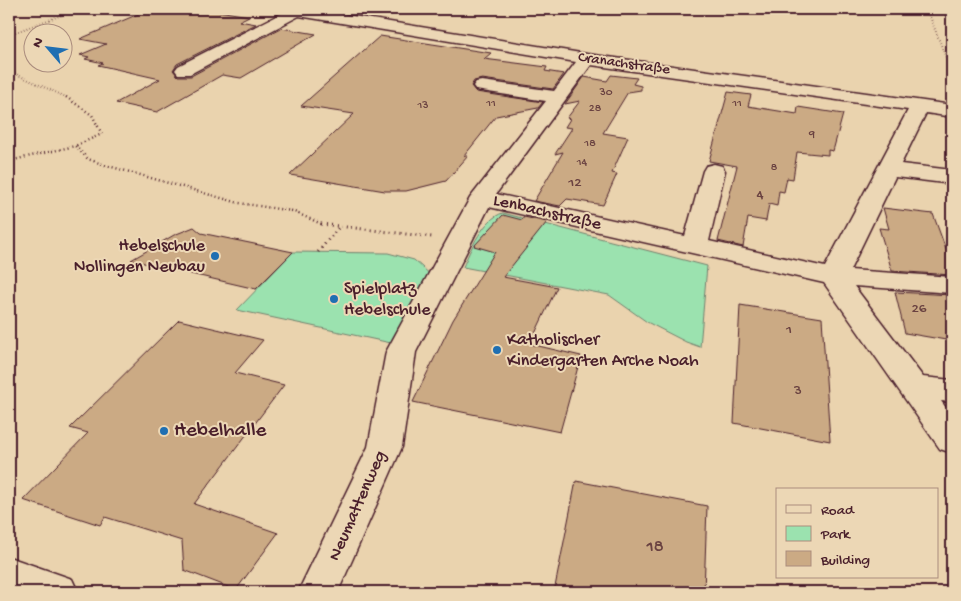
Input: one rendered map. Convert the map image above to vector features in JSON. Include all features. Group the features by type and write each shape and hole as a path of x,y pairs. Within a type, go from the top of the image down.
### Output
{"street":[{"name":"Cranachstraße","path":"184,70 290,10 587,59 952,111"},
{"name":"Lenbachstraße","path":"587,59 482,198 833,277 952,285"},
{"path":"482,86 558,96"},
{"path":"919,107 833,277 952,440"},
{"path":"887,170 952,177"},
{"path":"695,246 714,171"},
{"name":"Neumattenweg","path":"318,592 385,447 401,352 482,198"},
{"path":"914,387 952,391"},
{"path":"9,574 58,592"}],"path":[{"path":"9,38 13,33 78,9"},
{"path":"99,9 107,9"},
{"path":"910,9 927,10 952,73"},
{"path":"9,71 32,79 90,113 98,123 102,134 76,146 9,161"},
{"path":"76,146 88,158 105,165 239,203 292,211 324,225 462,239"},
{"path":"318,252 340,227"}],"green space":[{"path":"503,213 707,266 700,347 647,322 609,295 463,267 478,236 490,221"},
{"name":"Spielplatz Hebelschule","path":"293,252 388,253 414,260 432,276 405,346 237,310"}],"building":[{"path":"150,9 206,9 249,16 239,21 256,24 177,64 173,70 178,76 191,76 281,28 316,34 241,78 222,75 157,112 116,103 160,79 98,65 103,63 85,59 89,57 80,55 106,44 80,39"},
{"path":"380,36 491,53 484,59 547,67 545,71 564,74 553,89 482,79 474,81 471,86 476,92 543,102 538,108 496,116 464,156 468,156 446,181 406,191 385,191 290,175 354,114 301,106"},
{"path":"611,75 637,78 633,84 641,86 641,90 628,92 603,133 628,137 612,173 617,174 603,205 567,199 560,206 534,201 563,152 555,154 572,128 565,127 570,119 567,118 580,101 565,104 584,77 607,81"},
{"path":"728,92 751,95 748,106 797,114 798,107 843,114 833,151 828,150 828,155 797,152 793,179 787,178 784,192 779,191 777,206 769,204 766,221 748,218 743,247 718,241 737,166 709,161"},
{"path":"883,208 933,214 952,266 952,275 892,271 879,228 889,229"},
{"name":"Katholischer Kindergarten Arche Noah","path":"503,215 522,220 524,217 547,222 503,277 557,287 530,344 581,356 560,432 413,402 453,320 495,252 474,246"},
{"name":"Hebelschule Nollingen Neubau","path":"194,227 201,233 293,252 256,289 131,260 174,235"},
{"path":"895,292 952,295 952,341 905,333"},
{"path":"740,305 822,318 830,441 734,423"},
{"name":"Hebelhalle","path":"179,320 263,340 235,373 284,385 194,504 278,533 236,590 184,570 182,541 105,517 100,525 23,500 88,433 70,428"},
{"path":"576,481 707,506 704,592 554,592"}],"place":[{"name":"Hebelschule Nollingen Neubau","path":"215,256"},
{"name":"Spielplatz Hebelschule","path":"334,299"},
{"name":"Katholischer Kindergarten Arche Noah","path":"497,350"},
{"name":"Hebelhalle","path":"164,431"}]}
